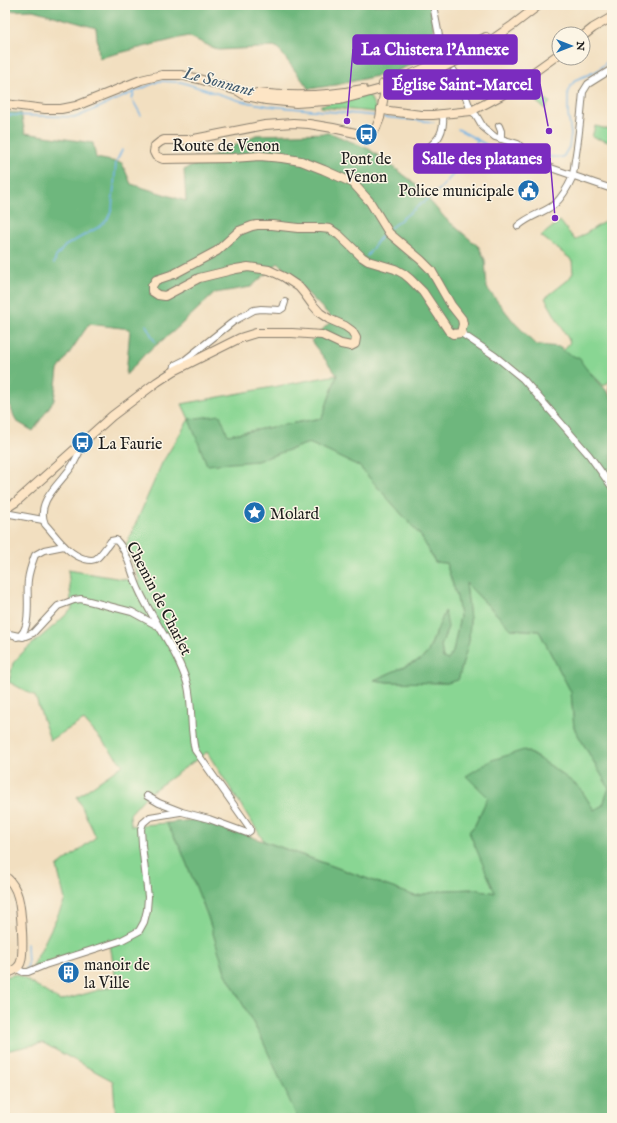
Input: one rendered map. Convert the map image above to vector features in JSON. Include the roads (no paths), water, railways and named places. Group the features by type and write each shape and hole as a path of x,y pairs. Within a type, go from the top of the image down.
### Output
{"street":[{"path":"433,5 439,36 460,81 471,111 476,115 483,126 498,138 518,144 526,157 533,163 612,189"},
{"path":"451,64 532,5"},
{"path":"5,104 45,109 61,109 76,106 140,80 162,75 189,76 238,91 246,96 256,98 296,103 340,100 372,89 413,80 451,64 513,26 539,5"},
{"path":"591,30 612,17"},
{"path":"381,114 389,111 411,115 433,115 471,111 502,95 551,60"},
{"path":"518,226 526,219 549,208 557,202 569,185 577,151 583,92 588,84 612,69"},
{"path":"381,114 383,86"},
{"path":"372,89 381,114"},
{"name":"Route de Venon","path":"381,114 376,128 366,134 309,124 293,123 266,125 189,140 164,140 156,144 154,152 156,156 163,160 260,156 282,158 301,161 353,183 370,202 387,230 431,270 451,305 462,320 463,324 461,333"},
{"path":"418,157 436,141 441,134 444,123 443,114"},
{"path":"498,138 501,131 499,126"},
{"path":"502,153 513,154 523,158 526,157"},
{"path":"5,509 16,502 126,405 157,382 174,371 240,338 256,333 292,333 322,335 341,344 351,346 355,344 356,338 352,331 320,313 299,288 284,277 269,270 248,267 212,274 199,278 165,296 158,295 152,291 152,286 156,280 174,274 217,251 239,231 257,225 330,229 339,235 365,259 394,269 407,276 423,292 453,334 461,333 495,356 524,379 589,454 612,487"},
{"path":"174,371 175,365 185,360 234,321 254,310 280,310 283,308 285,302"},
{"path":"612,385 612,397"},
{"path":"5,513 43,520 44,504 51,492 72,466 81,449 79,446"},
{"name":"Chemin de Charlet","path":"43,520 64,546 78,557 87,560 98,558 111,541 116,540 122,546 138,590 175,654 183,672 188,687 195,750 250,828 250,832 247,833 210,819 182,812"},
{"path":"17,636 21,635 23,632 27,620 28,581 30,568 35,555 44,550 64,546"},
{"path":"5,633 24,637 33,633 58,606 81,599 132,612 158,625"},
{"path":"147,796 159,803 182,812"},
{"path":"17,969 22,972 28,972 45,965 120,941 139,931 142,927 145,916 148,897 141,828 143,823 150,817 182,812"},
{"path":"5,876 9,879 15,889 18,898 22,933 21,963 17,969 5,974"},
{"path":"5,1114 7,1118"}],"waterway":[{"name":"Le Sonnant","path":"525,152 552,157 563,157 569,147 571,134 568,114 568,91 575,80 597,71 607,62 612,47"},
{"name":"Le Sonnant","path":"5,116 77,117 159,81 181,82 241,101 269,106 378,116"},
{"path":"134,93 132,99 141,115"},
{"name":"Le Sonnant","path":"384,117 434,122"},
{"name":"Le Sonnant","path":"458,129 494,149 521,152"},
{"path":"390,228 439,190 466,160 478,140"},
{"path":"54,263 56,257 65,246 97,228 107,220 112,209 116,162 122,150"},
{"path":"367,256 385,232"},
{"path":"146,325 155,342"},
{"path":"26,969 28,965 27,944"}],"place":[{"name":"La Chistera l’Annexe","path":"347,121"},
{"name":"Église Saint-Marcel","path":"549,131"},
{"name":"Pont de Venon","path":"366,134"},
{"name":"Police municipale","path":"529,190"},
{"name":"Salle des platanes","path":"555,218"},
{"name":"La Faurie","path":"82,443"},
{"name":"Molard","path":"254,513"},
{"name":"manoir de la Ville","path":"69,973"}]}
